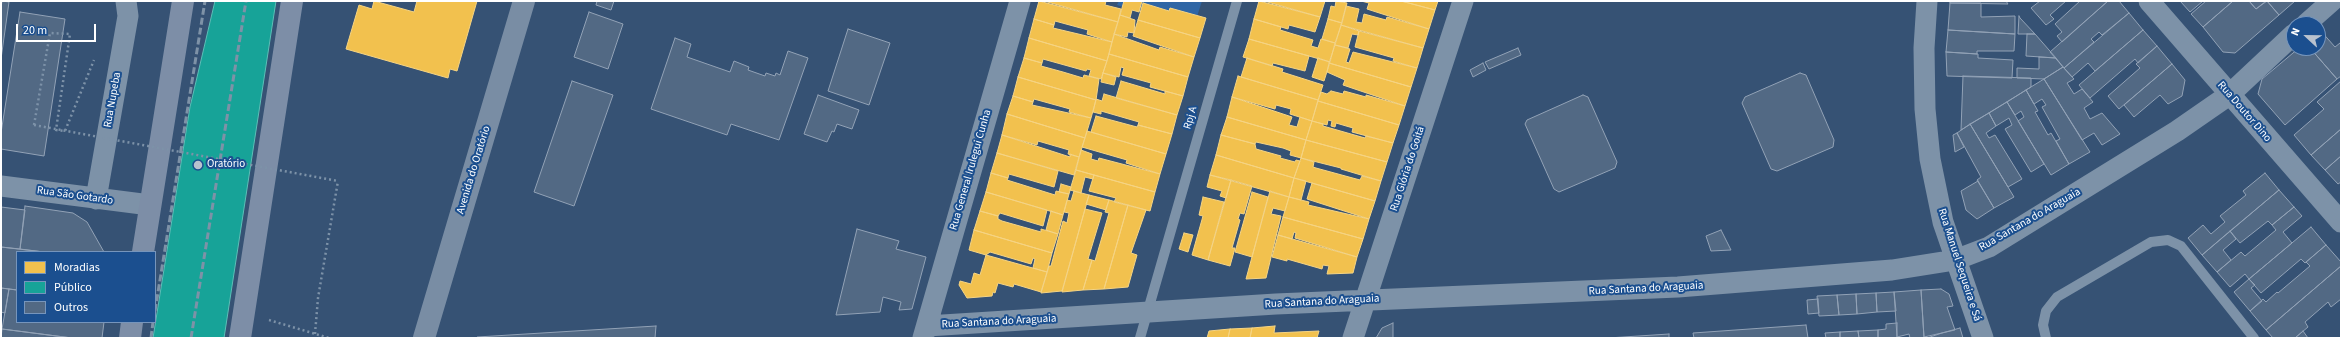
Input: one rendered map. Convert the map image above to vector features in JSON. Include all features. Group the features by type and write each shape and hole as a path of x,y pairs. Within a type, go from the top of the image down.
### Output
{"main road":[{"path":"143,251 182,1"},
{"path":"240,338 292,1"},
{"name":"Avenida do Oratório","path":"424,338 524,1"},
{"path":"130,338 132,323"}],"street":[{"name":"Rua Nupeba","path":"96,199 128,16 126,1"},
{"name":"Rua General Irulegui Cunha","path":"925,332 1020,1"},
{"name":"Rua Glória do Goitá","path":"1353,338 1463,1"},
{"name":"Rua Manuel Sequeira e Sá","path":"1927,1 1924,48 1925,109 1930,159 1943,222 1983,338"},
{"name":"Rua Doutor Dino","path":"2149,1 2229,95 2341,222"},
{"path":"2315,16 2332,1"},
{"name":"Rua Santana do Araguaia","path":"925,332 1148,312 1365,300 1678,287 1892,270 1955,260 1989,247 2177,131 2229,95 2286,42"},
{"name":"Rua São Gotardo","path":"1,186 150,205"}],"lane":[{"name":"Rpj A","path":"1140,338 1236,1"},
{"path":"2046,338 2044,325 2046,311 2058,297 2151,242 2168,240 2181,246 2254,338"}],"path":[{"path":"94,59 65,131 56,130 70,34 50,33 34,125 338,181 318,298 315,334"},
{"path":"245,312 329,338"}],"shaded area":[{"path":"1119,1 1202,1 1193,29 1117,5"}],"building: Moradias":[{"path":"374,1 414,12 417,1 477,1 457,71 450,69 448,78 346,49 359,5 372,9"},
{"path":"1039,1 1118,22 1112,42 1087,34 1088,30 1055,21 1054,25 1034,19"},
{"path":"1044,1 1106,1 1105,5 1121,9 1118,22"},
{"path":"1124,1 1142,1 1139,12 1132,10 1130,18 1120,15"},
{"path":"1259,1 1320,17 1315,32 1289,25 1288,29 1254,19"},
{"path":"1264,1 1325,1 1320,17"},
{"path":"1336,1 1347,3 1342,23 1328,19 1331,6 1335,7"},
{"path":"1361,1 1401,1 1435,10 1429,29 1367,9 1369,3"},
{"path":"1401,1 1438,1 1435,10"},
{"path":"1143,3 1169,11 1170,8 1206,18 1200,38 1138,20"},
{"path":"1346,6 1359,9 1356,22 1362,23 1364,14 1386,20 1387,17 1429,29 1423,48 1341,25"},
{"path":"1120,15 1135,20 1134,33 1128,32 1127,37 1114,34"},
{"path":"1034,19 1054,25 1053,28 1112,42 1107,61 1029,38"},
{"path":"1254,19 1281,27 1280,30 1313,40 1311,46 1318,48 1321,39 1335,43 1330,62 1249,39"},
{"path":"1328,19 1342,23 1335,43 1322,39"},
{"path":"1138,20 1200,38 1194,57 1133,36"},
{"path":"1341,25 1359,31 1358,35 1352,34 1348,48 1335,45"},
{"path":"1359,31 1423,48 1417,68 1393,61 1394,58 1355,47"},
{"path":"1114,34 1159,50 1160,47 1194,57 1188,77 1109,54"},
{"path":"1029,38 1107,61 1101,79 1089,76 1091,70 1087,69 1086,71 1043,59 1042,63 1024,58"},
{"path":"1249,39 1309,56 1305,71 1273,63 1272,66 1243,57"},
{"path":"1335,45 1350,49 1346,62 1349,63 1353,52 1417,68 1411,87 1329,63"},
{"path":"1109,54 1188,77 1183,96 1150,87 1151,83 1122,75 1124,68 1121,67 1119,77 1103,73"},
{"path":"1024,58 1042,63 1041,66 1083,78 1084,75 1099,79 1096,100 1018,77"},
{"path":"1247,58 1283,69 1282,72 1323,85 1318,100 1241,77"},
{"path":"1318,58 1330,62 1324,81 1312,77"},
{"path":"1329,63 1411,87 1405,106 1343,85 1345,80 1327,72"},
{"path":"1103,73 1116,77 1114,85 1101,82"},
{"path":"1238,76 1318,100 1312,121 1290,114 1291,109 1276,105 1275,109 1232,97"},
{"path":"1018,77 1096,100 1091,118 1069,112 1070,109 1034,99 1033,102 1013,96"},
{"path":"1121,81 1165,94 1165,91 1183,96 1177,115 1116,98"},
{"path":"1331,91 1343,94 1344,91 1366,97 1366,95 1405,106 1399,125 1318,101 1321,92 1327,94"},
{"path":"1104,94 1177,115 1172,134 1138,125 1139,122 1101,111 1101,114 1093,112 1096,99 1102,101"},
{"path":"1013,96 1033,102 1032,105 1091,118 1085,138 1007,114"},
{"path":"1232,97 1292,117 1289,125 1297,127 1300,117 1312,121 1306,140 1227,117"},
{"path":"1318,101 1399,125 1393,143 1352,132 1353,128 1336,123 1335,127 1331,126 1332,121 1328,120 1327,125 1312,121"},
{"path":"1007,114 1085,138 1079,157 1068,154 1069,150 1038,141 1037,145 1002,135"},
{"path":"1096,116 1137,127 1138,125 1172,134 1166,154 1091,132"},
{"path":"1227,117 1306,140 1301,158 1290,155 1291,151 1283,148 1256,142 1255,144 1221,135"},
{"path":"1312,121 1323,124 1323,126 1365,138 1366,136 1393,143 1387,162 1306,140"},
{"path":"1087,131 1166,154 1160,174 1126,163 1127,160 1082,147"},
{"path":"1002,135 1070,157 1070,154 1079,157 1074,175 997,153"},
{"path":"1221,135 1255,144 1256,149 1281,156 1280,158 1295,162 1296,160 1300,161 1294,178 1216,155"},
{"path":"1306,140 1387,162 1381,181 1341,168 1301,158"},
{"path":"1081,150 1092,154 1091,159 1098,161 1099,158 1160,174 1155,192 1076,170"},
{"path":"997,153 1058,171 1054,187 1009,174 1008,178 991,173"},
{"path":"1216,155 1294,178 1289,197 1210,175"},
{"path":"1301,158 1314,162 1313,167 1316,168 1360,180 1362,176 1381,181 1375,201 1294,178"},
{"path":"1076,170 1094,175 1093,179 1085,177 1081,193 1070,190"},
{"path":"991,173 1008,178 1007,180 1055,195 1056,191 1069,194 1063,215 986,192"},
{"path":"1094,175 1155,192 1150,211 1114,202 1116,198 1089,191"},
{"path":"1210,175 1231,180 1226,198 1220,196 1222,191 1207,187"},
{"path":"1294,178 1306,181 1301,200 1289,197"},
{"path":"1231,180 1252,186 1244,214 1240,213 1238,219 1240,220 1232,248 1235,248 1230,266 1208,260"},
{"path":"1312,183 1375,201 1369,219 1307,199"},
{"path":"1061,184 1071,187 1069,194 1059,192"},
{"path":"1074,191 1089,195 1062,291 1041,293 1049,266 1051,266 1063,221 1067,223 1069,213 1064,212 1067,200 1071,201"},
{"path":"1270,191 1289,197 1285,211 1273,208 1271,214 1281,216 1266,278 1246,279"},
{"path":"986,192 1047,210 1043,226 1000,213 998,216 980,211"},
{"path":"1252,192 1268,197 1252,257 1235,252"},
{"path":"1089,195 1109,200 1106,210 1086,204"},
{"path":"1203,197 1224,202 1208,260 1192,255 1203,216 1199,215"},
{"path":"1289,197 1309,202 1308,205 1369,219 1363,239 1283,217"},
{"path":"1109,200 1128,205 1104,289 1083,290 1092,260 1095,261 1109,213 1105,212"},
{"path":"1128,205 1146,210 1131,253 1137,255 1128,287 1104,289"},
{"path":"1085,209 1102,213 1088,259 1092,260 1083,290 1062,292"},
{"path":"980,211 998,216 998,219 1002,221 1041,232 1041,229 1058,234 1052,253 974,230"},
{"path":"1051,211 1063,215 1058,234 1046,230"},
{"path":"1283,217 1363,239 1357,257 1295,238 1296,233 1294,232 1292,239 1278,235"},
{"path":"974,230 1052,253 1047,272 1033,268 1035,259 1033,258 1031,264 990,252 986,255 969,250"},
{"path":"1184,233 1193,235 1188,252 1179,249"},
{"path":"1278,235 1357,257 1353,273 1327,274 1329,266 1323,265 1322,269 1287,259 1287,261 1272,257"},
{"path":"986,255 1047,272 1041,292 1014,284 1013,287 998,283 995,293 993,292 992,296 967,298 959,285 960,281 971,284 974,273 980,275"},
{"path":"1275,326 1274,333 1319,331 1317,338 1250,338 1252,328"},
{"path":"1252,328 1250,338 1228,338 1230,329"},
{"path":"1230,329 1228,338 1207,338 1209,331"}],"building: Público":[{"name":"Oratório","path":"215,1 276,1 224,338 153,338 156,323 190,107"}],"building: Outros":[{"path":"2,1 9,2 1,59 1,8"},
{"path":"597,1 614,1 611,10 596,5"},
{"path":"1950,1 2006,1 2008,4 1950,3"},
{"path":"2040,1 2066,1 2050,15 2054,19 2046,25 2031,8"},
{"path":"2080,1 2108,1 2062,42 2057,36 2062,32 2055,24"},
{"path":"2108,1 2119,1 2129,13 2102,35 2099,32 2091,39 2094,42 2064,68 2050,52"},
{"path":"2180,1 2203,1 2190,12"},
{"path":"2206,1 2233,1 2203,27 2191,14"},
{"path":"2233,1 2249,1 2256,9 2267,1 2279,15 2235,53 2223,52 2203,27"},
{"path":"2249,1 2266,1 2256,9"},
{"path":"2267,1 2295,1 2279,15"},
{"path":"1950,3 1981,3 1981,17 2015,16 2015,34 1948,30"},
{"path":"20,12 65,19 44,156 1,149 1,133"},
{"path":"589,12 623,24 608,69 574,57"},
{"path":"2129,13 2143,30 2095,71 2088,63 2072,77 2064,68"},
{"path":"2019,16 2020,18 2035,34 2018,34"},
{"path":"848,29 890,43 869,105 828,91"},
{"path":"1948,30 2015,34 2014,51 1977,51 1977,54 1946,52"},
{"path":"2143,30 2157,46 2138,63 2135,59 2090,98 2079,85"},
{"path":"2027,34 2035,34 2056,58 2026,56"},
{"path":"2326,37 2335,47 2340,43 2341,45 2341,76 2337,79 2317,56 2326,56"},
{"path":"675,38 691,44 687,57 730,72 734,61 749,67 748,70 765,76 766,73 775,76 776,73 780,75 788,51 808,58 779,140 731,124 727,135 651,109"},
{"path":"2157,46 2172,64 2119,109 2108,96 2140,68 2136,64"},
{"path":"1518,48 1521,55 1489,69 1485,62"},
{"path":"1946,52 1978,54 1978,58 2013,60 2012,78 1947,76"},
{"path":"2289,56 2317,56 2337,79 2285,125 2258,94 2262,79"},
{"path":"2039,57 2056,58 2063,67 2044,79 2017,78 2017,68 2039,69"},
{"path":"1483,63 1486,70 1473,77 1470,70"},
{"path":"2172,64 2185,80 2182,96 2168,104 2160,95 2134,117 2124,105"},
{"path":"2063,67 2074,79 2067,83 2074,94 2082,89 2093,102 2084,108 2090,119 2102,113 2120,134 2102,145 2094,133 2082,140 2044,79"},
{"path":"1800,73 1806,75 1834,140 1833,147 1777,171 1771,169 1742,103 1745,97"},
{"path":"1963,76 2031,78 2031,87 1961,130"},
{"path":"2044,79 2090,152 2069,164 2056,141 2060,139 2042,107 2046,105 2042,99 2034,104 2026,90"},
{"path":"572,81 613,95 574,206 534,192"},
{"path":"2341,81 2341,129 2311,155 2294,135 2324,109 2317,102"},
{"path":"2026,90 2038,111 2035,112 2048,135 2051,133 2069,164 2051,175 2018,121 2024,117 2021,111 2015,115 2007,102"},
{"path":"818,95 859,110 852,129 837,124 834,132 832,131 827,142 804,134"},
{"path":"1583,95 1588,97 1617,162 1615,168 1559,192 1554,189 1525,124 1527,120"},
{"path":"2007,102 2044,164 2031,172 2005,129 2012,125 2009,118 1996,126 1989,113"},
{"path":"1989,113 1996,126 1986,133 1989,138 1995,135 2022,179 2008,187 1970,124"},
{"path":"1970,124 2014,197 1994,208 1977,180 1981,177 1957,133"},
{"path":"2341,129 2341,156 2325,170 2311,155"},
{"path":"1957,133 1964,147 1955,152 1953,135"},
{"path":"2341,156 2341,182 2338,184 2325,170"},
{"path":"2265,173 2279,190 2202,255 2188,238 2203,225 2211,234 2225,222 2220,216 2246,195 2243,191"},
{"path":"1978,181 1994,208 1977,219 1966,210 1961,191"},
{"path":"2279,190 2294,207 2272,225 2268,221 2240,243 2230,231"},
{"path":"25,206 73,213 87,222 103,251 36,251 20,249"},
{"path":"1,207 25,210 20,249 1,247"},
{"path":"2294,207 2302,216 2283,232 2292,243 2249,279 2245,274 2230,287 2217,272 2241,252 2245,256 2276,230 2272,225"},
{"path":"2311,227 2326,245 2305,263 2301,259 2261,293 2249,279"},
{"path":"857,229 899,241 896,249 926,257 912,309 899,310 901,302 883,297 880,312 836,315"},
{"path":"1721,230 1731,250 1711,251 1706,236"},
{"path":"2230,231 2236,239 2223,250 2231,260 2217,272 2202,255"},
{"path":"2326,245 2341,262 2341,266 2266,330 2250,311 2263,299 2266,302 2277,292 2278,293 2310,266 2306,262"},
{"path":"1,247 35,251 16,251 16,290 1,288"},
{"path":"2341,266 2341,299 2331,307 2328,302 2305,322 2308,327 2295,338 2273,338 2266,330"},
{"path":"2249,279 2255,285 2251,288 2262,301 2250,311 2234,292"},
{"path":"1,288 9,289 5,313 1,312"},
{"path":"9,289 16,290 16,323 104,323 102,338 72,338 2,329"},
{"path":"1941,289 1949,294 1953,306 1947,307 1955,330 1924,337 1921,290"},
{"path":"1921,290 1924,338 1910,338 1909,334 1897,337 1894,292"},
{"path":"1894,292 1896,311 1877,312 1876,293"},
{"path":"1876,293 1877,312 1857,314 1856,294"},
{"path":"1856,294 1857,314 1839,315 1837,295"},
{"path":"1837,295 1839,315 1819,316 1817,296"},
{"path":"1818,299 1819,313 1808,314 1807,300"},
{"path":"1393,323 1393,338 1376,338 1382,328"},
{"path":"1897,323 1897,338 1878,338 1878,330 1886,329 1886,324"},
{"path":"1806,325 1808,338 1694,338 1693,333"},
{"path":"656,326 655,338 477,338 477,337"},
{"path":"1960,328 1963,338 1927,338 1942,333"},
{"path":"2,329 72,338 1,338"},
{"path":"1878,330 1878,338 1859,338 1858,331"},
{"path":"1858,331 1859,338 1840,338 1840,332"},
{"path":"2303,331 2308,338 2295,338"},
{"path":"1840,332 1840,338 1826,338 1825,333"},
{"path":"1669,334 1669,338 1608,338"}],"railway":[{"path":"156,305 205,1"},
{"path":"191,338 246,1"},
{"path":"151,338 153,323"}],"place":[{"name":"Oratório","path":"198,165"}]}
